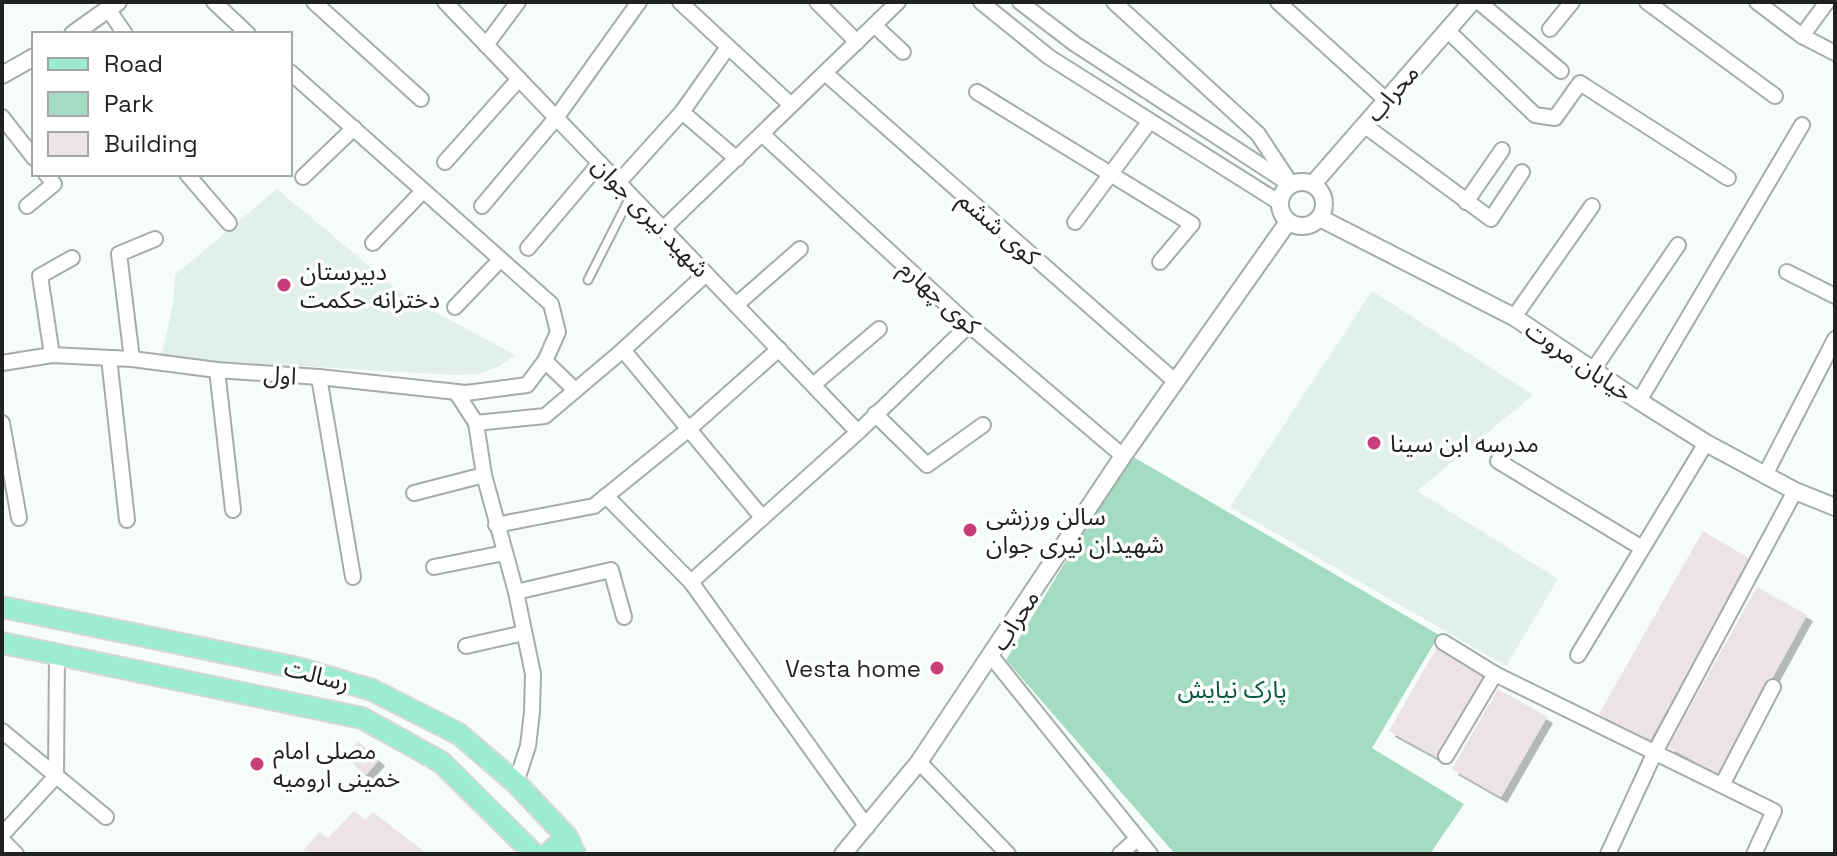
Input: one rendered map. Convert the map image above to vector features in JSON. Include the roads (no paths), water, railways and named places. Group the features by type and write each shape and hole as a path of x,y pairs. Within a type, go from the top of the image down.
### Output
{"main road":[{"name":"رسالت","path":"2,607 298,668 372,690 459,734 516,783 571,846"},
{"name":"رسالت","path":"2,643 362,718 441,762 534,854"},
{"path":"548,854 571,846"}],"street":[{"path":"214,2 246,32"},
{"path":"314,2 421,99"},
{"name":"شهید نیری جوان","path":"445,2 858,432"},
{"path":"486,45 518,2"},
{"path":"482,206 556,118 639,2"},
{"path":"680,2 791,105"},
{"path":"817,2 857,42"},
{"path":"663,229 898,2"},
{"path":"981,2 1049,57 1280,203"},
{"path":"1020,2 1075,44 1291,185"},
{"path":"1114,2 1258,134 1291,185"},
{"path":"1278,2 1385,99"},
{"name":"محراب","path":"1313,184 1472,2"},
{"path":"1479,2 1561,71"},
{"path":"1550,29 1572,2"},
{"path":"1647,2 1775,96"},
{"path":"1757,2 1802,36 1835,53"},
{"path":"1802,36 1827,2"},
{"path":"77,32 113,6 124,32"},
{"path":"874,25 903,52"},
{"path":"1447,30 1535,115 1555,118 1580,83 1728,178"},
{"path":"618,183 682,112 728,47"},
{"path":"2,75 32,58"},
{"name":"کوی ششم","path":"825,73 1176,382"},
{"path":"292,74 551,304 558,332 545,361 575,390"},
{"path":"445,162 519,79"},
{"path":"977,92 1192,224 1160,262"},
{"path":"682,112 737,159"},
{"path":"2,117 32,155"},
{"path":"1075,222 1150,121"},
{"path":"1364,125 1491,219 1522,172"},
{"path":"1639,401 1802,125"},
{"path":"303,177 354,128"},
{"name":"کوی چهارم","path":"762,134 969,325 1123,456"},
{"path":"1466,202 1502,150"},
{"path":"528,248 600,163"},
{"path":"27,206 54,184 48,176"},
{"path":"189,176 229,223"},
{"path":"1313,184 1325,203 1320,218 1302,227 1288,222 1280,210 1285,190 1291,185 1313,184"},
{"path":"373,243 423,191"},
{"path":"1514,317 1592,206"},
{"name":"خیابان مروت","path":"1320,218 1514,317 1706,443 1795,491 1835,507"},
{"name":"محراب","path":"851,851 919,762 1123,456 1288,222"},
{"path":"132,359 119,254 155,239"},
{"path":"1593,370 1678,245"},
{"path":"736,305 800,249"},
{"path":"52,355 40,276 72,258"},
{"path":"455,307 500,260"},
{"path":"1787,272 1835,296"},
{"path":"476,423 545,416 706,274"},
{"path":"691,582 858,432 969,325"},
{"path":"813,385 879,329"},
{"path":"1765,475 1835,339"},
{"path":"496,525 594,506 689,429 779,349"},
{"path":"623,350 761,516"},
{"name":"اول","path":"2,363 52,355 132,359 456,392 527,385 545,361"},
{"path":"109,358 127,520"},
{"path":"217,370 233,510"},
{"path":"319,377 353,577"},
{"path":"456,392 476,423 484,475 516,592 533,674 528,746 516,783"},
{"path":"875,414 927,465 983,425"},
{"path":"2,423 19,518"},
{"path":"1578,655 1706,443"},
{"path":"1498,461 1642,548"},
{"path":"414,493 484,475"},
{"path":"1608,854 1655,752 1795,491"},
{"path":"606,496 691,582 867,827"},
{"path":"434,567 504,553"},
{"path":"516,592 611,570 624,617"},
{"path":"466,646 524,633"},
{"path":"1443,642 1495,674 1774,811 1754,854"},
{"path":"16,854 2,838 56,776 57,654"},
{"path":"991,656 1150,854"},
{"path":"1446,756 1495,674"},
{"path":"1722,785 1773,687"},
{"path":"2,731 106,817"},
{"path":"919,762 1008,854"},
{"path":"1120,854 1137,839"}],"lane":[{"path":"588,280 631,195"}],"place":[{"name":"دبیرستان دخترانه حکمت","path":"284,285"},
{"name":"مدرسه ابن سینا","path":"1374,443"},
{"name":"سالن ورزشی شهیدان نیری جوان","path":"970,530"},
{"name":"Vesta home","path":"937,668"},
{"name":"مصلی امام خمینی ارومیه","path":"257,764"}],"park label":[{"name":"پارک نیایش","path":"1232,689"}]}
